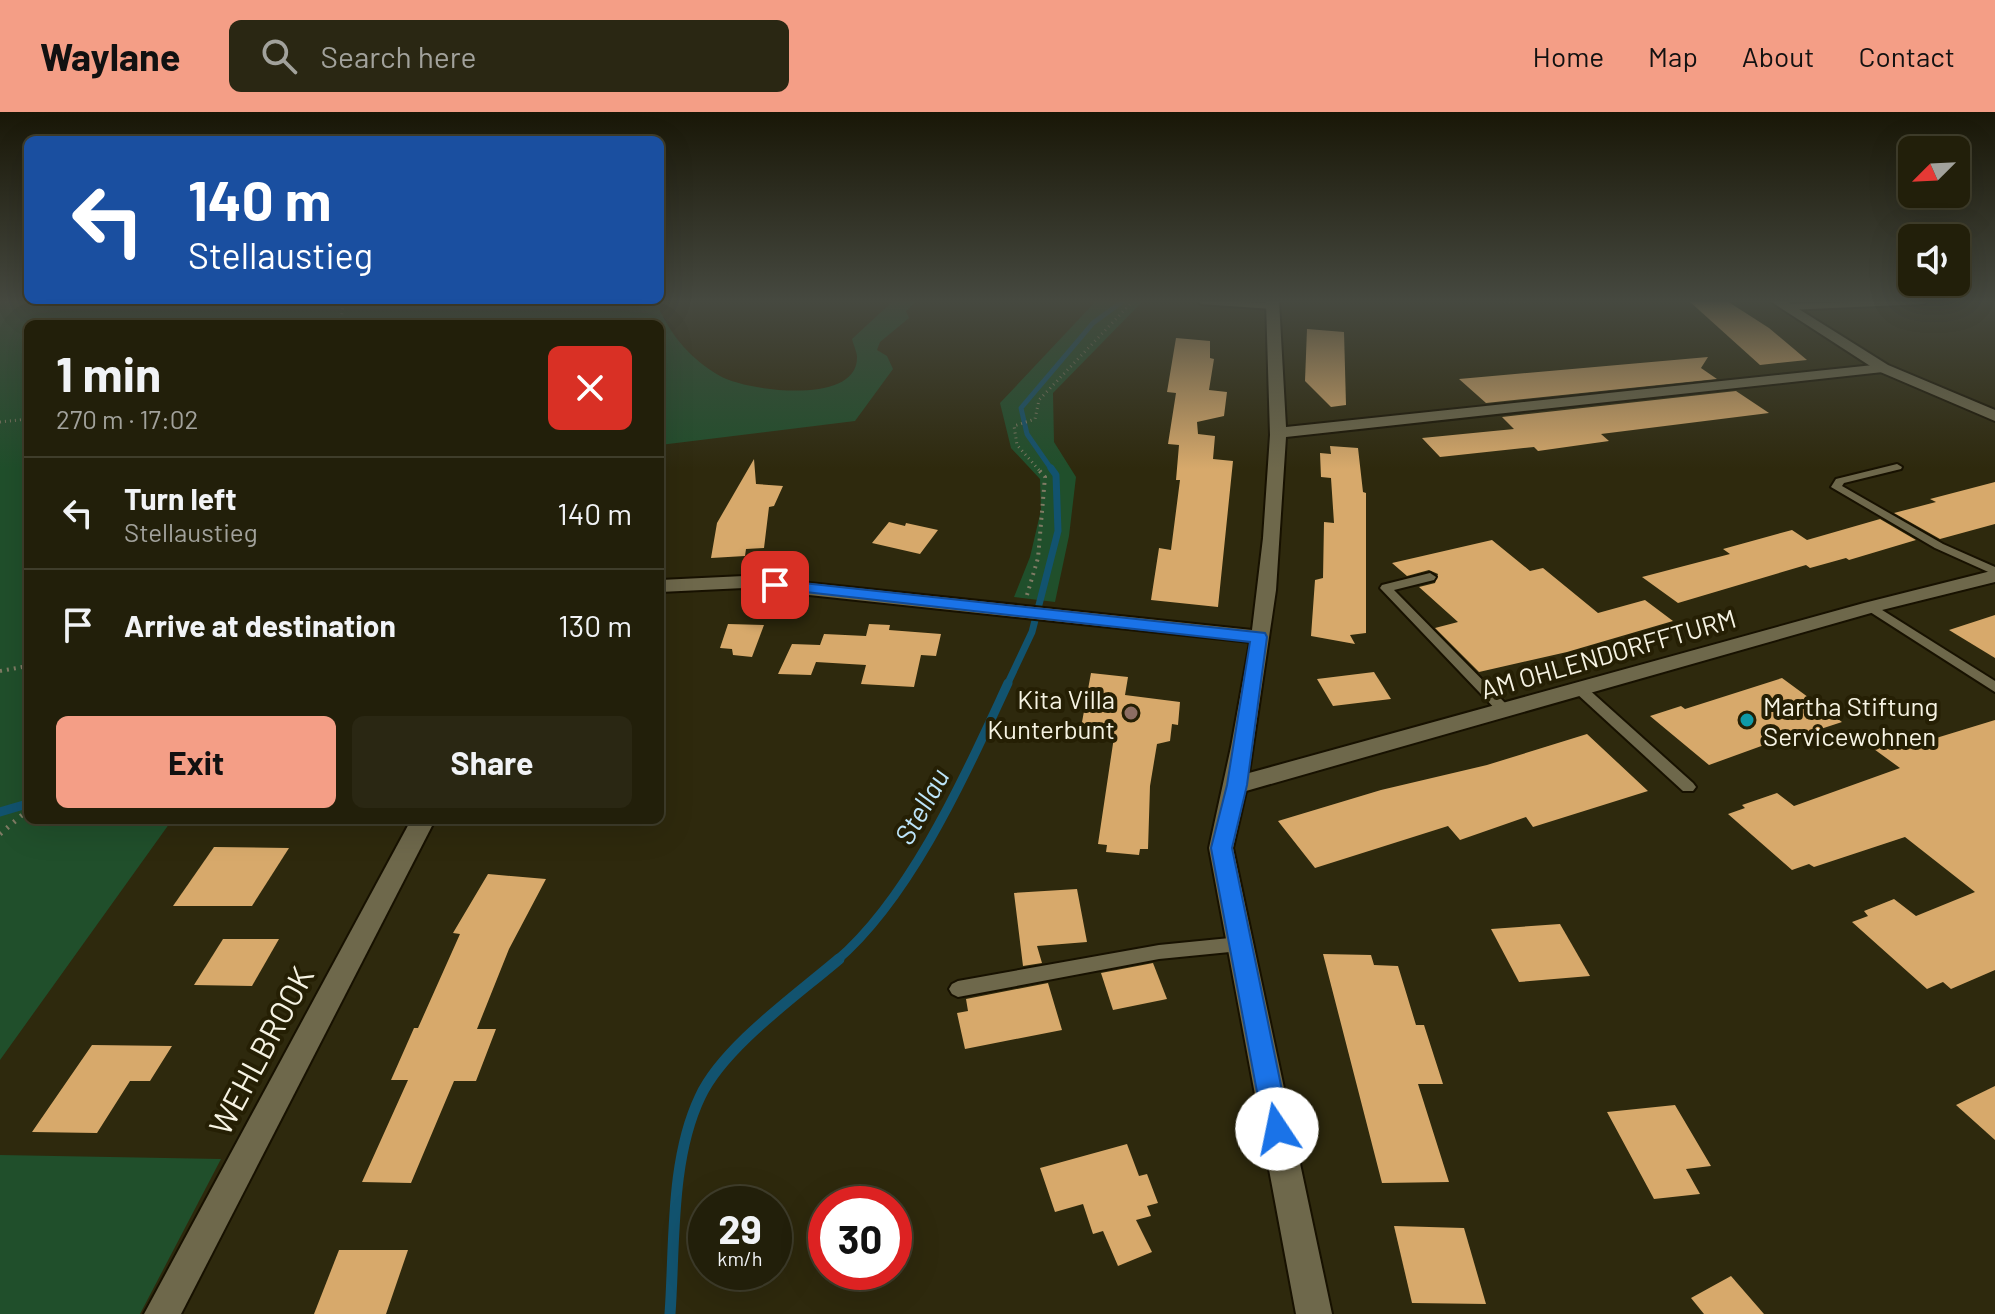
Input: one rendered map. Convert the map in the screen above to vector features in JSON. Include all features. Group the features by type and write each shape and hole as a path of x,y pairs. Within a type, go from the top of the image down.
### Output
{"street":[{"path":"1274,357 1278,433 1271,561 1237,785 1221,848 1314,1314"},
{"path":"1866,357 1883,368 1995,416"},
{"path":"1278,433 1883,368"},
{"name":"AM OHLENDORFFTURM","path":"1237,785 1995,574"},
{"path":"664,586 744,582 1259,637"},
{"name":"WEHLBROOK","path":"162,1314 421,824"}],"lane":[{"path":"1897,467 1840,481 1836,487 1995,574"},
{"path":"1430,577 1386,588 1505,711"},
{"path":"1871,607 1995,687"},
{"path":"1581,690 1688,787"},
{"path":"958,989 1159,952 1240,944"}],"path":[{"path":"1023,610 1038,558 1045,477 1017,445 1014,426 1035,419 1039,400 1080,357"},
{"path":"0,422 24,419"},
{"path":"0,671 24,667"},
{"path":"0,834 24,813"}],"green space":[{"path":"0,357 24,357 24,824 169,824 0,1060"},
{"path":"664,357 695,357 733,382 775,390 799,390 840,383 852,372 857,357 888,357 893,369 855,421 664,445"},
{"path":"1043,357 1088,357 1053,393 1054,442 1076,477 1069,536 1055,602 1014,597 1030,557 1041,510 1040,479 1011,448 1000,403"},
{"path":"0,1155 221,1159 140,1314 0,1314"}],"building":[{"path":"1173,357 1210,357 1214,359 1209,390 1227,392 1224,416 1197,422 1198,434 1215,436 1213,459 1233,461 1218,607 1151,600 1159,548 1171,550 1180,480 1176,480 1179,445 1168,444 1176,393 1167,392"},
{"path":"1306,357 1345,357 1346,405 1331,407 1305,381"},
{"path":"1708,357 1701,368 1717,379 1486,403 1459,379"},
{"path":"1751,357 1804,357 1807,360 1760,365"},
{"path":"1736,391 1769,413 1601,434 1609,441 1538,451 1534,447 1440,457 1422,438 1514,429 1502,417"},
{"path":"1330,446 1358,448 1363,492 1366,493 1366,633 1350,635 1355,644 1311,636 1315,580 1323,578 1324,522 1334,523 1331,478 1321,477 1320,453 1331,454"},
{"path":"754,459 756,484 783,486 774,506 769,507 764,548 746,549 745,556 711,558 717,523"},
{"path":"1995,482 1995,524 1940,539 1894,513 1936,502 1930,499"},
{"path":"1880,519 1916,540 1849,560 1846,558 1810,568 1806,565 1678,603 1642,577 1730,554 1723,549 1792,530 1807,540"},
{"path":"889,522 938,530 920,554 872,543"},
{"path":"1492,540 1530,571 1543,568 1598,613 1645,600 1673,621 1567,652 1479,672 1435,628 1458,622 1419,587 1435,583 1438,574 1429,570 1407,576 1392,563"},
{"path":"1995,615 1995,658 1949,630"},
{"path":"728,624 764,625 752,657 733,655 732,649 720,648"},
{"path":"869,624 890,625 889,630 941,634 936,656 921,655 914,687 861,684 866,665 816,662 811,675 778,674 792,644 820,645 824,634 866,636"},
{"path":"1374,672 1391,699 1333,706 1317,679"},
{"path":"1091,673 1128,677 1125,695 1180,702 1178,725 1172,724 1170,741 1157,744 1150,786 1148,849 1140,849 1139,855 1106,852 1107,845 1098,844 1114,737 1080,733"},
{"name":"Martha Stiftung Servicewohnen","path":"1782,678 1842,722 1784,741 1781,739 1709,765 1650,716 1681,706 1685,709"},
{"path":"1995,720 1995,970 1951,989 1943,982 1927,989 1852,922 1868,916 1864,911 1894,899 1916,916 1975,892 1905,837 1814,867 1809,864 1792,870 1728,814 1745,808 1742,805 1777,793 1794,806 1900,768 1867,744 1894,735 1910,746"},
{"path":"1587,734 1648,791 1533,827 1526,817 1460,840 1448,826 1315,868 1278,821 1381,790 1487,765"},
{"path":"214,847 289,848 252,906 173,906"},
{"path":"488,874 546,879 509,949 477,1029 496,1029 476,1081 454,1081 411,1183 362,1182 408,1080 391,1080 460,934 453,933"},
{"path":"1077,889 1087,942 1037,946 1042,963 1023,966 1014,893"},
{"path":"1560,924 1590,976 1519,982 1491,929"},
{"path":"223,939 279,939 252,986 194,985"},
{"path":"1323,954 1371,955 1374,965 1398,966 1416,1025 1424,1025 1443,1084 1418,1084 1449,1182 1382,1183"},
{"path":"1153,963 1167,999 1113,1010 1101,973"},
{"path":"1048,983 1062,1030 965,1049 957,1013 968,1011 966,999"},
{"path":"92,1045 172,1046 150,1081 130,1081 97,1133 32,1132"},
{"path":"1995,1086 1995,1140 1956,1105"},
{"path":"1675,1105 1711,1166 1686,1169 1700,1194 1654,1199 1607,1112"},
{"path":"1127,1144 1139,1176 1147,1174 1158,1203 1147,1206 1151,1216 1136,1220 1152,1252 1118,1266 1103,1231 1093,1234 1083,1204 1055,1212 1040,1168"},
{"path":"1394,1226 1464,1228 1486,1304 1412,1303"},
{"path":"339,1250 408,1250 386,1314 314,1314"},
{"path":"1731,1276 1764,1314 1704,1314 1691,1298"}],"waterway":[{"name":"Stellau","path":"1052,470 1027,434 1021,408 1064,357"},
{"name":"Stellau","path":"1007,685 1032,632 1058,531 1056,475 1051,468"},
{"name":"Stellau","path":"836,961 889,903 913,868 955,793 1008,683"},
{"path":"0,812 24,805"},
{"name":"Stellau","path":"670,1314 679,1175 683,1148 700,1097 711,1078 743,1041 839,959"}],"place":[{"name":"Kita Villa Kunterbunt","path":"1131,713"},
{"name":"Martha Stiftung Servicewohnen","path":"1747,720"}],"route":[{"path":"775,585 1259,637 1237,785 1221,848 1277,1129"}]}
